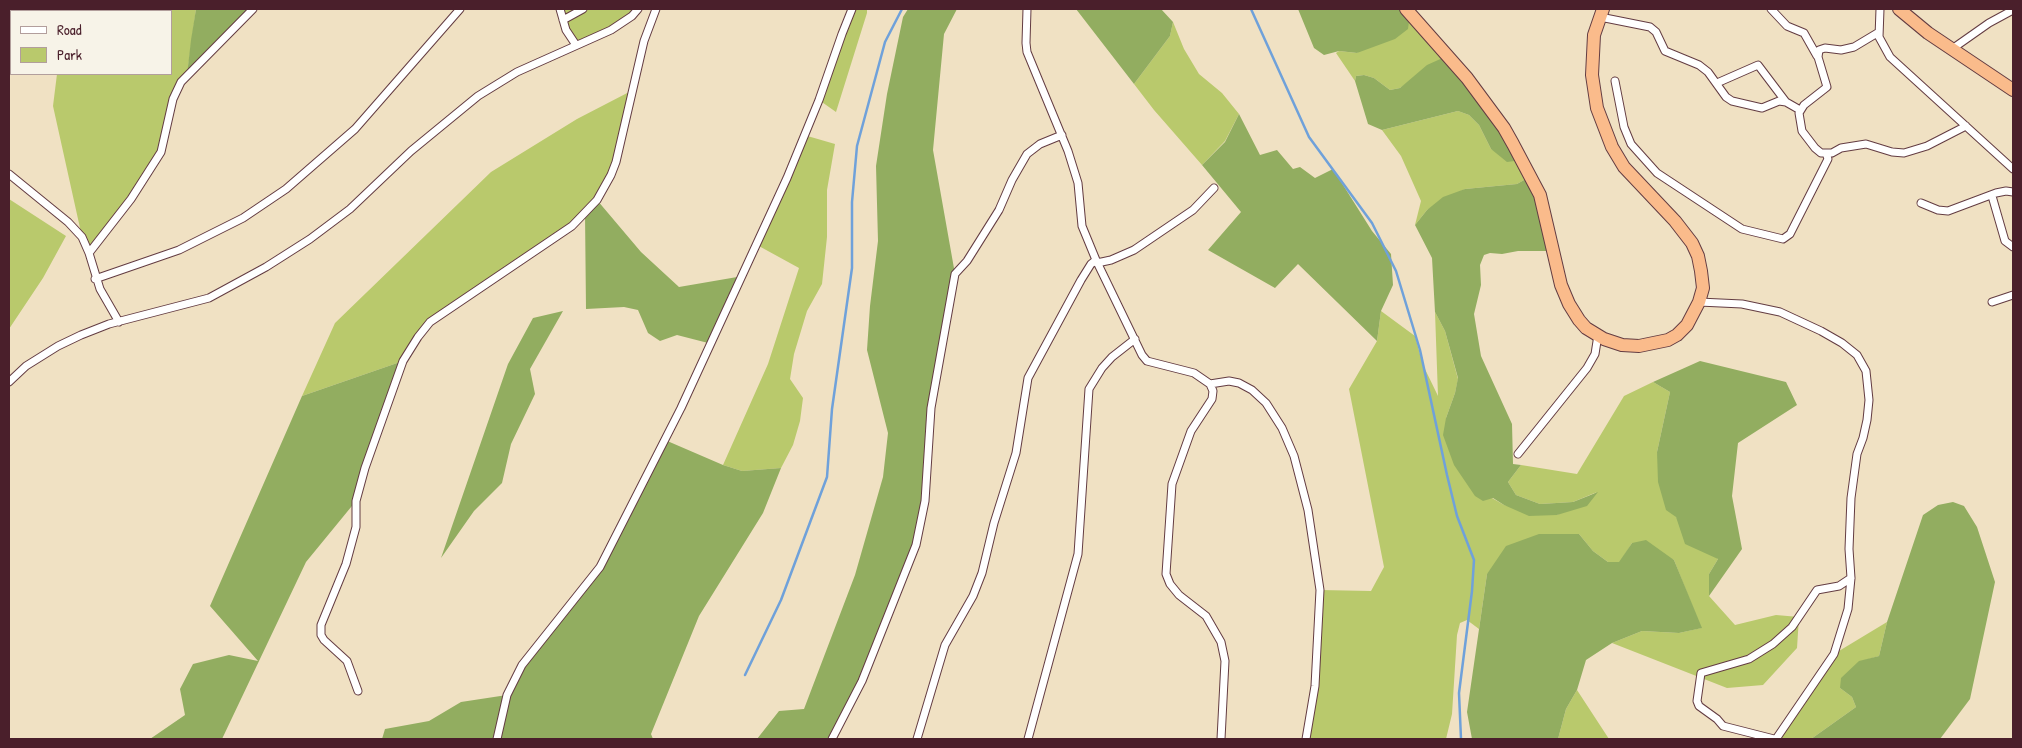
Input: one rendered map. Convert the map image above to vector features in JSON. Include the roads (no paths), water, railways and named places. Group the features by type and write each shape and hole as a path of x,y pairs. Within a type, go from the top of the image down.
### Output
{"highway":[{"path":"1406,9 1467,78 1504,128 1540,196 1561,285 1569,304 1586,328 1604,339 1622,345 1639,346 1658,343 1677,335 1687,325 1699,302 1703,288 1698,256 1692,243 1675,221 1624,167 1612,147 1598,108 1592,76 1594,35 1601,13"},
{"path":"1899,9 1912,21 1952,50 2013,90"}],"street":[{"path":"89,253 132,199 160,152 174,100 181,82 253,9"},
{"path":"95,279 179,250 243,218 286,189 355,129 413,65 460,9"},
{"path":"560,9 566,30 576,45"},
{"path":"563,20 570,9"},
{"path":"563,20 583,9"},
{"path":"9,382 26,366 58,346 109,324 209,298 266,266 310,239 350,209 411,151 478,96 517,72 611,30 632,16 638,9"},
{"path":"358,691 347,661 324,640 321,635 321,625 346,564 356,527 356,501 365,468 403,361 430,322 572,226 597,200 616,162 644,41 656,9"},
{"path":"497,739 507,695 522,665 600,567 681,408 786,178 819,100 852,9"},
{"path":"1027,9 1027,52 1062,135 1078,183 1080,214 1084,234 1096,261 1134,339 1147,361 1194,373 1210,384 1213,391 1212,399 1190,431 1172,484 1166,574 1170,584 1179,595 1206,616 1221,642 1225,662 1221,739"},
{"path":"1771,9 1787,26 1804,33 1818,57 1827,87 1800,110 1799,118 1802,131 1821,153 1832,153 1841,148 1866,144 1892,152 1904,153 1927,146 1966,126"},
{"path":"1880,9 1879,37 1890,57 2013,170"},
{"path":"1952,50 1989,23 2013,10"},
{"path":"1601,13 1650,27 1656,32 1665,51 1699,65 1708,72 1726,97 1732,101 1762,108 1779,101 1786,102 1800,110"},
{"path":"1818,57 1821,48 1841,50 1854,47 1879,32"},
{"path":"1717,83 1758,66 1786,102"},
{"path":"1615,81 1624,128 1631,144 1657,173 1742,229 1783,239 1790,234 1828,159 1826,153"},
{"path":"832,739 862,681 916,545 925,501 931,408 954,274 968,261 999,210 1012,180 1028,154 1040,144 1062,135"},
{"path":"9,174 68,222 82,238 89,253 95,279 120,322"},
{"path":"917,739 945,645 972,596 982,573 994,523 1016,453 1028,378 1091,264 1096,261 1110,260 1134,250 1193,210 1214,188"},
{"path":"1921,202 1938,210 1948,211 2006,191 2013,192"},
{"path":"1992,196 2005,241 2013,247"},
{"path":"1992,302 2013,295"},
{"path":"1699,302 1742,304 1780,312 1822,331 1857,355 1866,371 1869,400 1863,438 1853,474 1850,519 1851,578 1848,609 1834,654 1822,674 1775,739 1723,726 1717,719 1699,706 1697,701 1701,672 1749,659 1773,644 1792,627 1817,590 1839,586 1851,578"},
{"path":"1518,454 1587,368 1594,354 1598,335"},
{"path":"1028,739 1078,554 1089,389 1102,368 1134,339"},
{"path":"1210,384 1229,381 1239,383 1252,390 1266,403 1282,428 1294,456 1308,510 1320,590 1315,686 1306,739"}],"waterway":[{"path":"745,675 781,600 827,477 832,409 852,268 852,202 857,146 885,42 902,9"},
{"path":"1251,9 1309,137 1372,223 1396,271 1420,350 1457,516 1474,560 1459,693 1461,739"}]}
